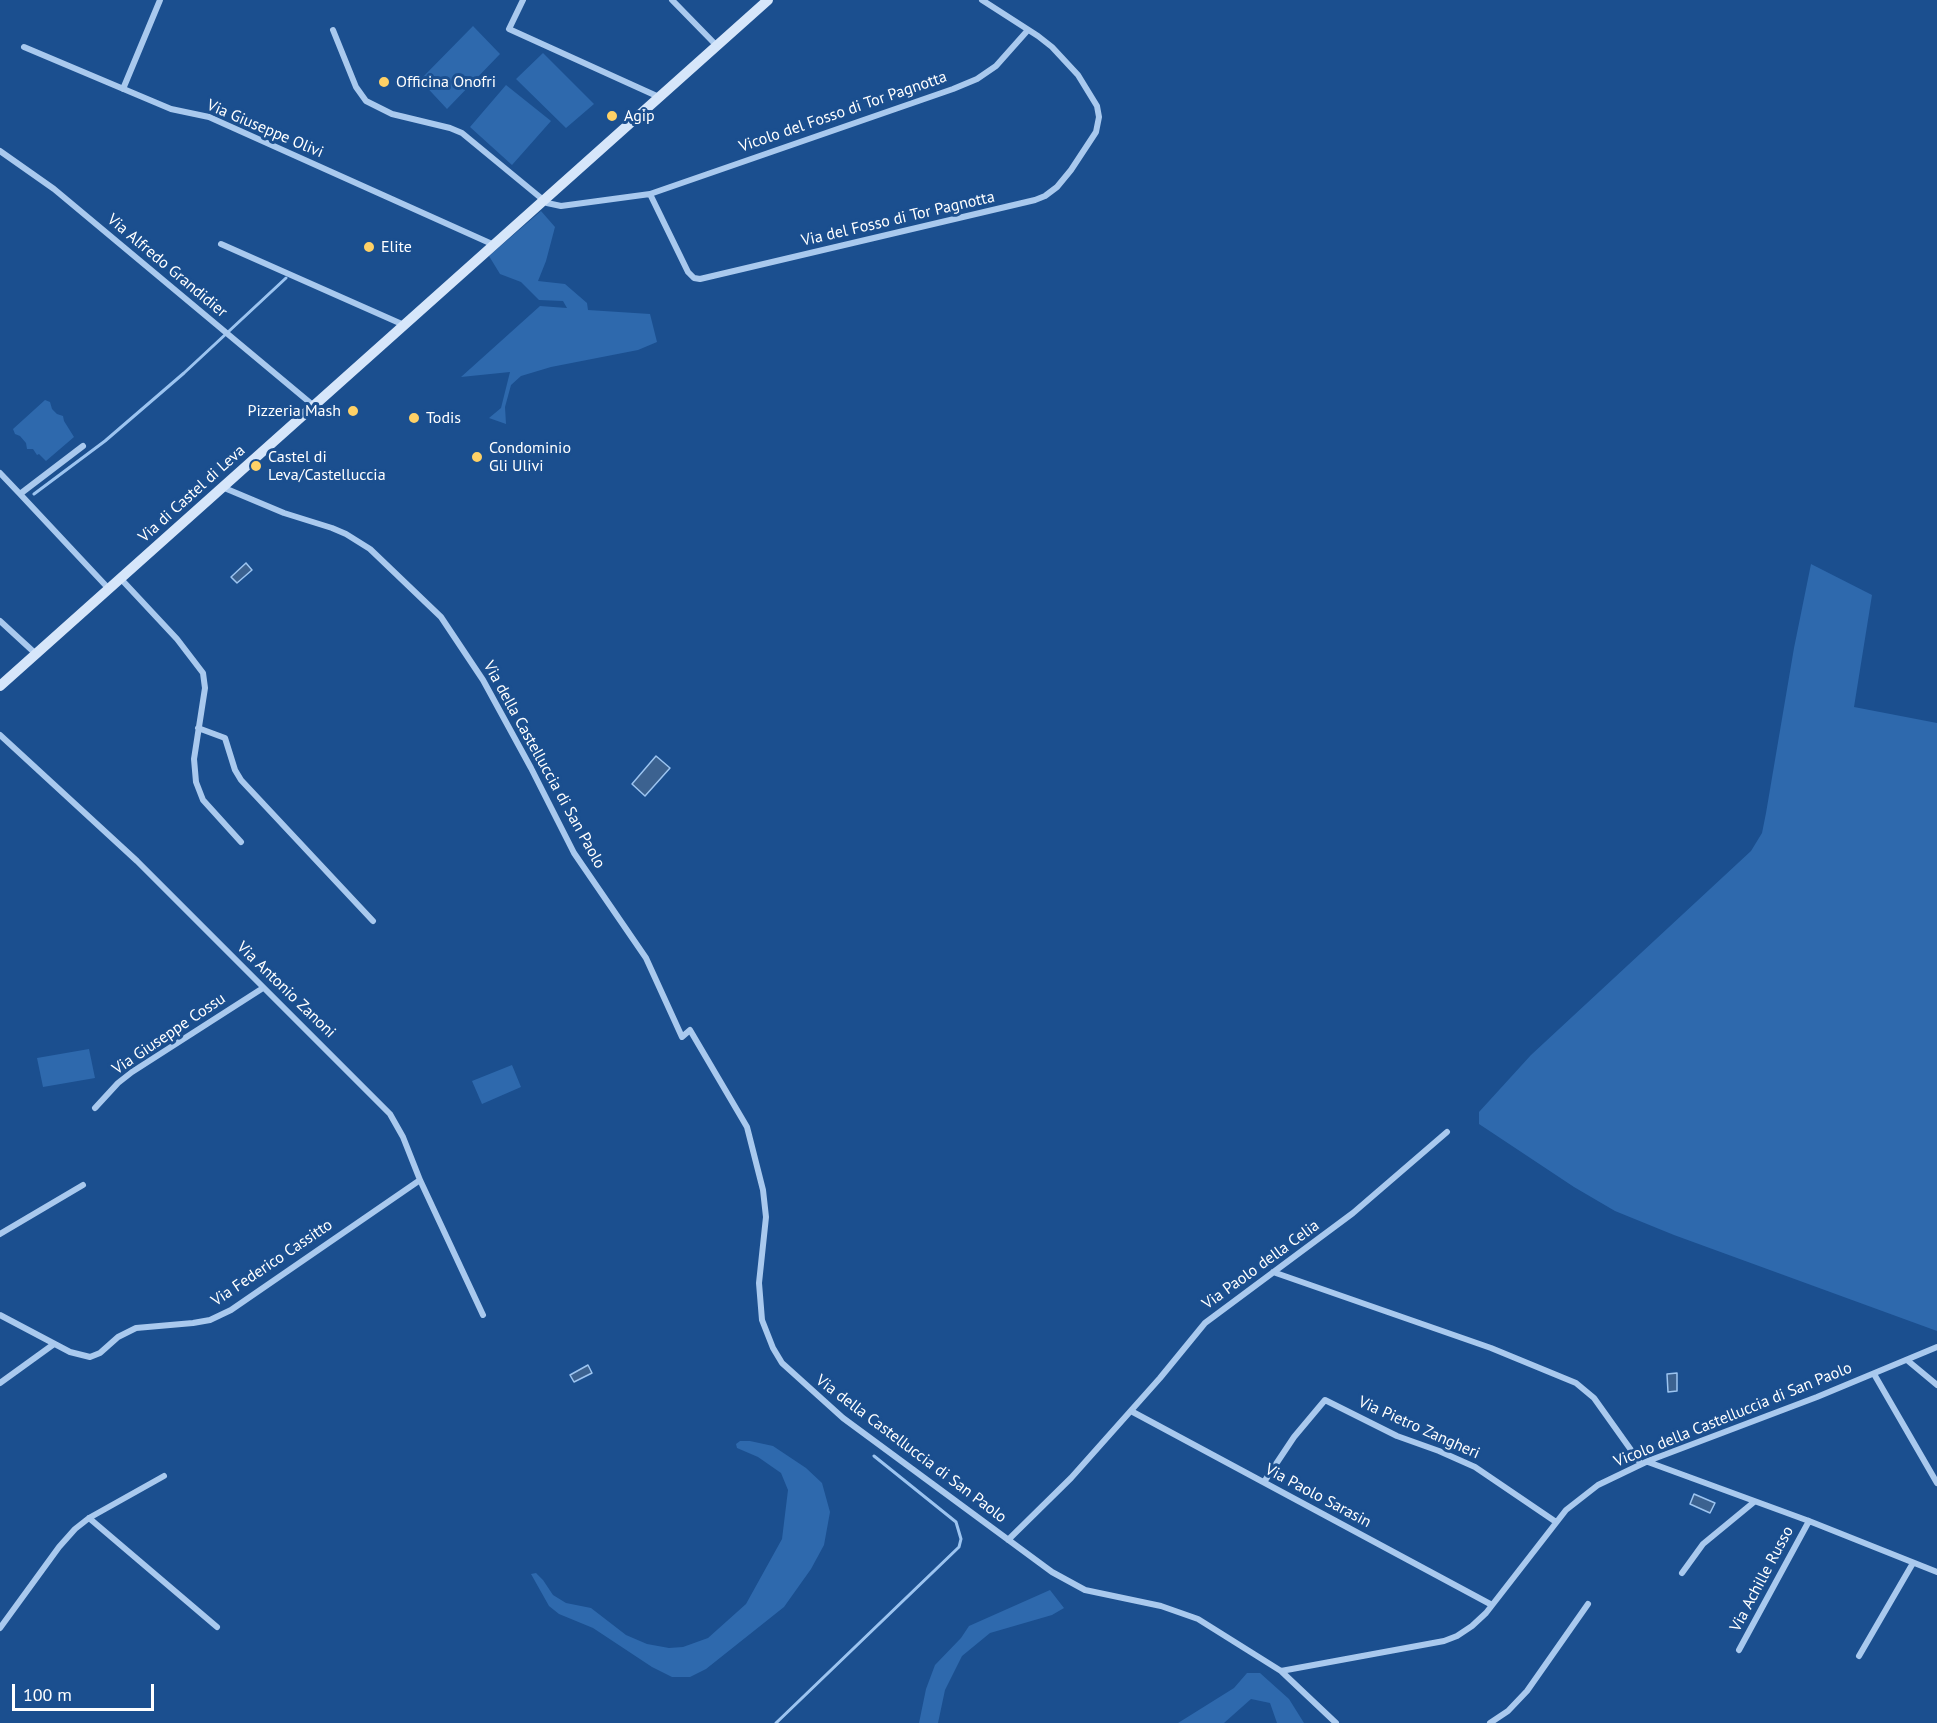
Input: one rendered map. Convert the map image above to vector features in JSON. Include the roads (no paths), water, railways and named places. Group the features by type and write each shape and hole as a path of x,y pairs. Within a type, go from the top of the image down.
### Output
{"street":[{"path":"123,89 159,0"},
{"path":"523,0 509,29 659,98"},
{"path":"672,0 717,46"},
{"name":"Via di Castel di Leva","path":"0,686 404,326 492,244 768,0"},
{"name":"Via del Fosso di Tor Pagnotta","path":"650,194 688,272 698,279 1045,196 1061,183 1088,146 1096,132 1099,117 1097,106 1078,75 1047,42 981,0"},
{"path":"333,30 356,87 366,101 392,114 462,133 552,205 561,206 650,194"},
{"name":"Vicolo del Fosso di Tor Pagnotta","path":"650,194 977,79 996,66 1028,30"},
{"name":"Via Giuseppe Olivi","path":"24,46 180,112 207,116 492,244"},
{"name":"Via Alfredo Grandidier","path":"0,151 54,189 314,406"},
{"path":"221,244 404,326"},
{"path":"20,494 82,446"},
{"path":"0,473 109,589"},
{"name":"Via della Castelluccia di San Paolo","path":"222,487 284,513 332,528 378,555 441,617 483,680 574,853 646,958 682,1037 690,1030 747,1127 763,1190 766,1217 759,1283 760,1305 765,1331 782,1363 843,1418 1052,1572 1071,1584 1100,1594 1161,1606 1188,1614 1281,1671 1336,1723"},
{"path":"121,579 177,639 201,670 206,685 194,765 196,782 206,804 241,842"},
{"path":"0,621 36,654"},
{"path":"198,728 225,738 240,780 374,921"},
{"name":"Via Antonio Zanoni","path":"0,735 137,861 390,1113 483,1314"},
{"name":"Via Giuseppe Cossu","path":"95,1108 132,1072 263,988"},
{"name":"Via Paolo della Celia","path":"1008,1540 1071,1478 1167,1370 1205,1323 1359,1209 1447,1132"},
{"name":"Via Federico Cassitto","path":"0,1315 75,1354 90,1357 100,1353 118,1337 136,1328 194,1323 218,1317 420,1180"},
{"path":"0,1234 83,1185"},
{"path":"1273,1272 1491,1348 1576,1383 1594,1398 1644,1463"},
{"path":"0,1383 54,1344"},
{"name":"Vicolo della Castelluccia di San Paolo","path":"1281,1671 1448,1640 1467,1630 1492,1605 1556,1522 1587,1492 1644,1463 1874,1374 1937,1347"},
{"path":"1907,1360 1937,1385"},
{"path":"1874,1374 1937,1483"},
{"name":"Via Pietro Zangheri","path":"1264,1482 1294,1437 1325,1400 1397,1436 1475,1467 1556,1522"},
{"name":"Via Paolo Sarasin","path":"1131,1411 1492,1605"},
{"name":"Via Achille Russo","path":"1644,1463 1809,1521 1937,1572"},
{"path":"0,1628 65,1540 89,1518 164,1476"},
{"path":"1682,1573 1703,1544 1754,1502"},
{"path":"89,1518 217,1627"},
{"name":"Via Achille Russo","path":"1739,1650 1809,1521"},
{"path":"1859,1656 1913,1563"},
{"path":"1490,1723 1508,1711 1527,1691 1588,1604"}],"waterway":[{"path":"34,494 105,441 184,373 286,278"},
{"path":"776,1723 959,1547 961,1539 956,1522 874,1456"}],"place":[{"name":"Officina Onofri","path":"384,82"},
{"name":"Agip","path":"612,116"},
{"name":"Elite","path":"369,247"},
{"name":"Pizzeria Mash","path":"353,411"},
{"name":"Todis","path":"414,418"},
{"name":"Condominio Gli Ulivi","path":"477,457"},
{"name":"Castel di Leva/Castelluccia","path":"256,466"}]}
